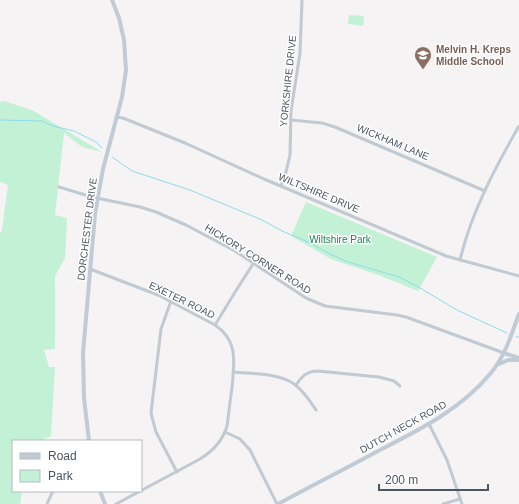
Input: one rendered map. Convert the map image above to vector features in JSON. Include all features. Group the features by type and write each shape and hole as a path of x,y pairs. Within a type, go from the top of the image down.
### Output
{"street":[{"name":"DORCHESTER DRIVE","path":"89,440 84,406 83,368 90,269 97,199 103,169 124,89 126,59 122,28 112,0"},
{"name":"YORKSHIRE DRIVE","path":"281,186 289,161 291,120 300,53 302,0"},
{"name":"WILTSHIRE DRIVE","path":"116,117 123,118 174,138 234,166 424,246 460,260 519,276"},
{"name":"WICKHAM LANE","path":"291,120 322,123 336,127 485,191"},
{"path":"460,260 473,218 500,158 519,126"},
{"name":"HICKORY CORNER ROAD","path":"59,187 97,199 136,206 156,212 203,233 235,251 297,293 321,305 402,316 519,359"},
{"path":"215,325 253,264"},
{"name":"EXETER ROAD","path":"90,269 171,301 215,325 223,332 231,343 235,359 228,420 225,432 217,446 210,453 142,490"},
{"path":"171,301 161,329 151,413 156,432 177,472"},
{"name":"DUTCH NECK ROAD","path":"278,504 429,424 461,403 497,366 504,353 519,314"},
{"path":"497,366 508,360 519,359"},
{"path":"296,384 304,375 311,371 318,371 379,377 394,381 400,386"},
{"path":"233,372 279,377 296,384 316,410"},
{"path":"429,424 447,460 462,504"},
{"path":"225,432 240,439 250,450 278,504"},
{"path":"47,504 53,492"},
{"path":"100,492 104,504"},
{"name":"EXETER ROAD","path":"116,504 139,492"},
{"path":"443,504 460,499"}],"green space":[{"path":"349,15 364,16 363,26 348,24"},
{"path":"4,101 32,110 102,152 82,147 64,133 55,215 67,218 65,258 55,276 55,349 44,350 49,367 55,367 51,436 42,440 12,440 12,492 22,492 20,504 0,504 0,233 2,230 8,185 0,182 0,102"},
{"name":"Wiltshire Park","path":"306,202 437,257 418,291 381,276 331,259 291,236"}],"waterway":[{"path":"0,120 42,121 53,126 74,131 96,142 102,148"},
{"path":"112,157 132,171 190,190 262,220 348,262 399,277 457,310 507,333"}],"place":[{"name":"Melvin H. Kreps Middle School","path":"423,70"}]}
